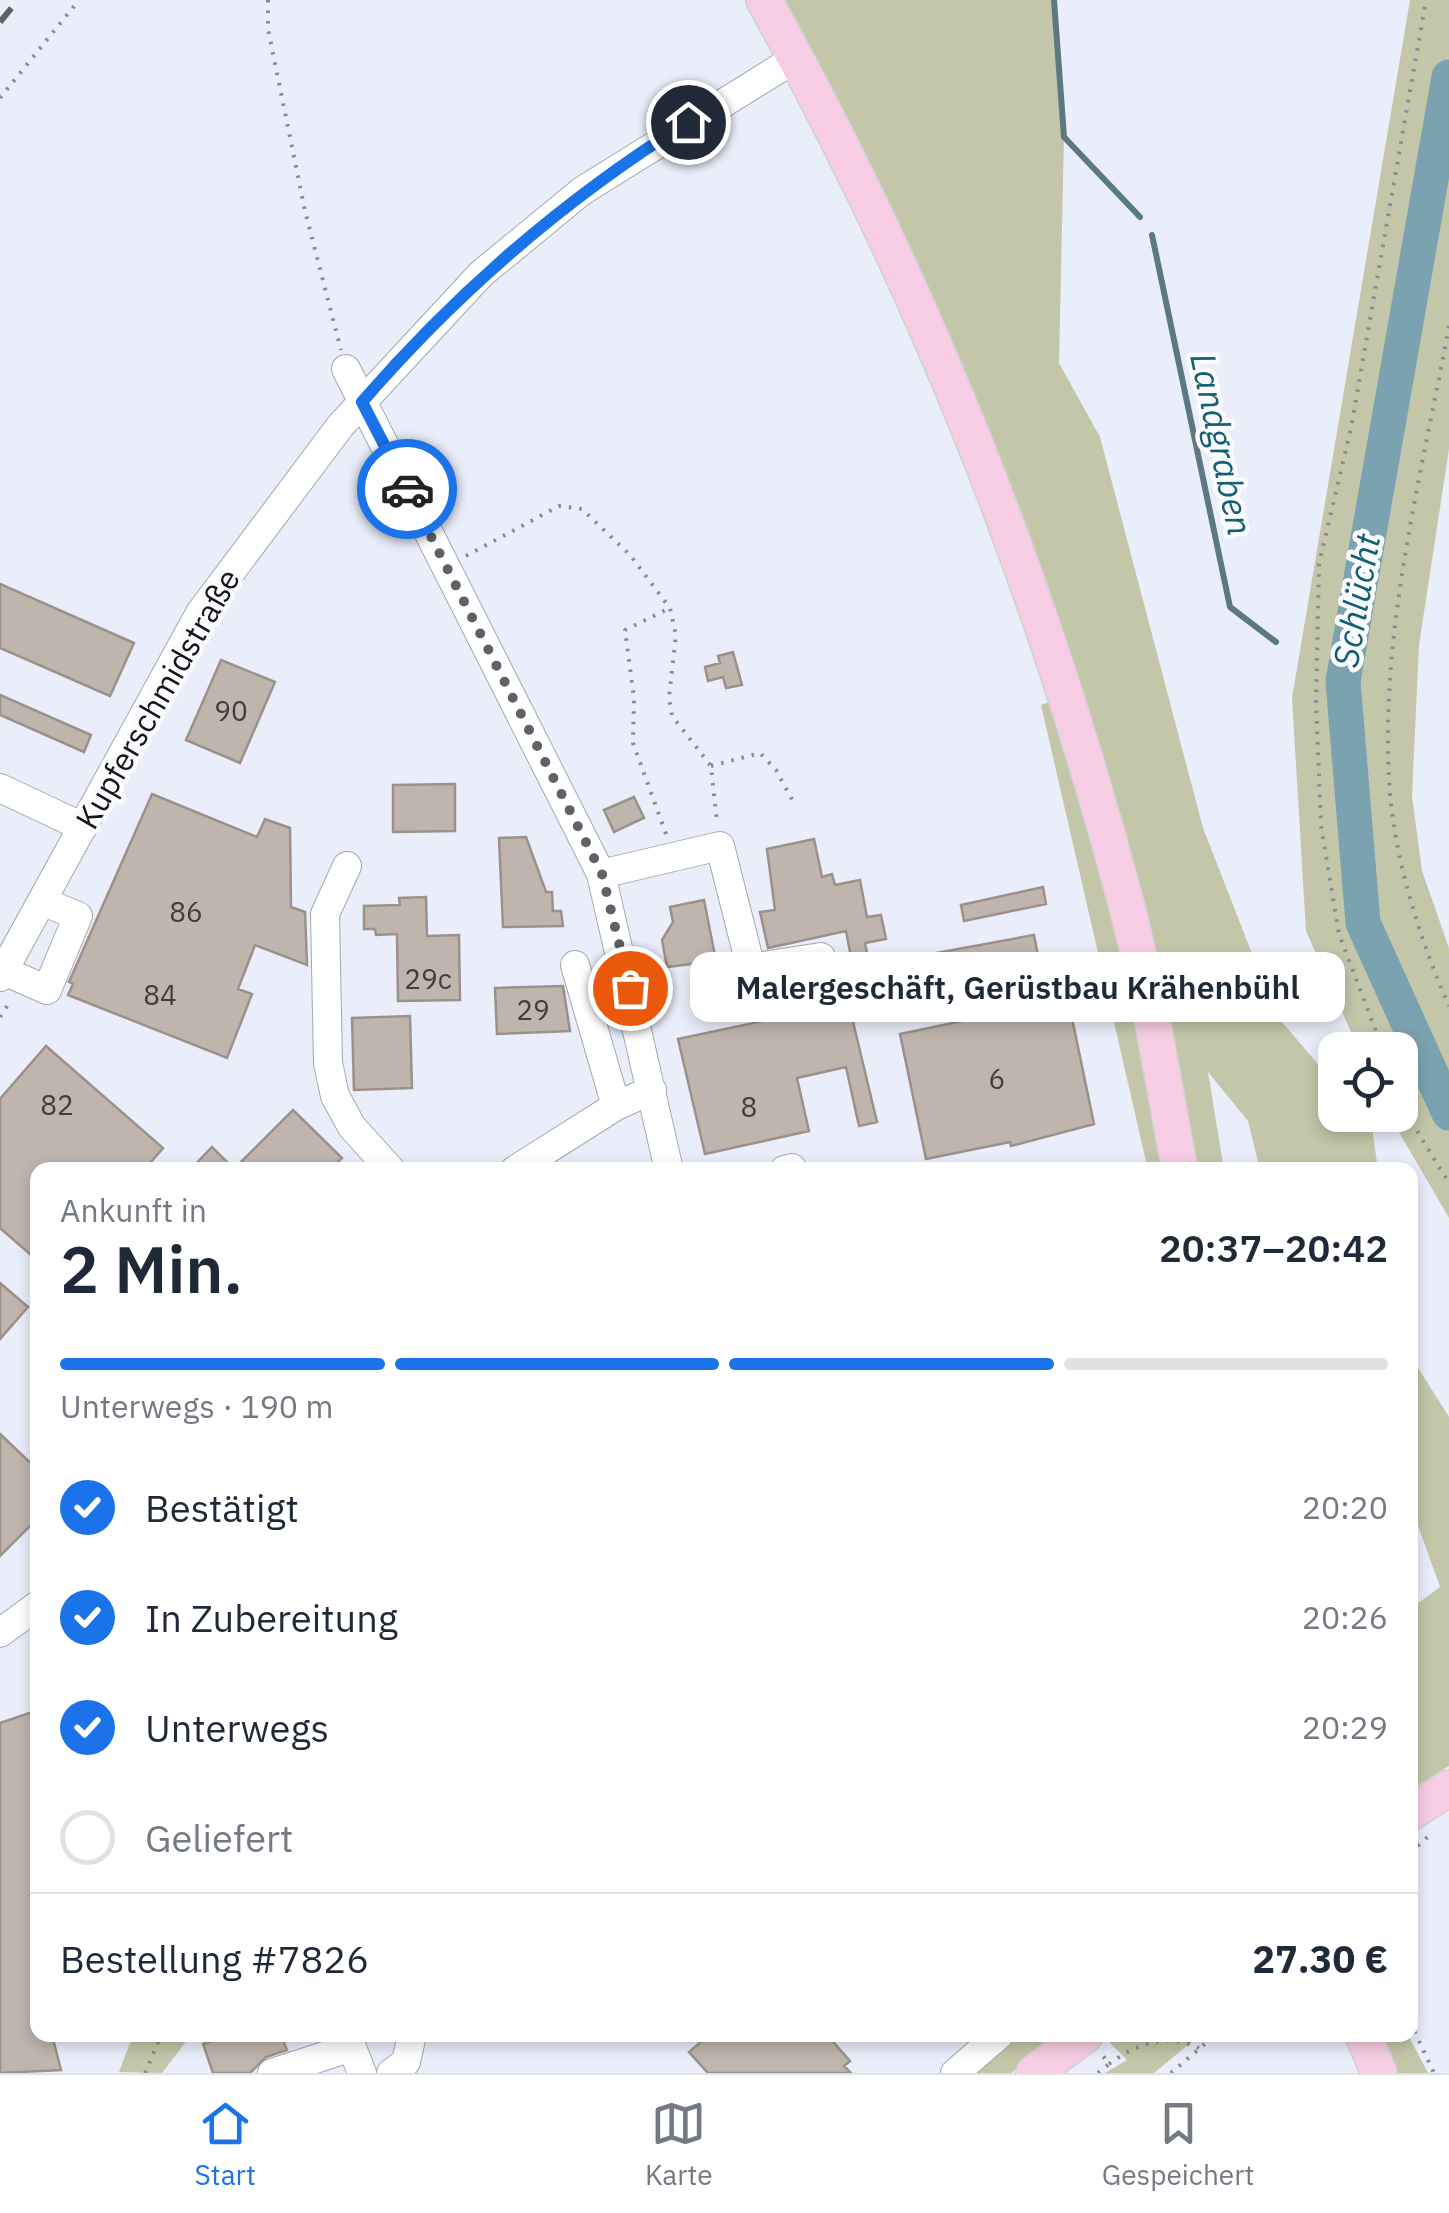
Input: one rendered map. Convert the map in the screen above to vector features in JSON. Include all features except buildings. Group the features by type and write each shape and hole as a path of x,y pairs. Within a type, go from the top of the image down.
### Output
{"main road":[{"path":"764,0 904,271 1002,504 1067,696 1126,906 1178,1162"},
{"path":"1424,1820 1449,1788"},
{"path":"1034,2073 1076,2042"},
{"path":"1366,2042 1379,2073"}],"street":[{"name":"Kupferschmidstraße","path":"1,979 200,613 362,402 481,274 582,192 796,58"},
{"path":"346,369 602,874 667,1162"},
{"path":"0,788 83,827"},
{"path":"602,874 720,846 751,968 821,956"},
{"path":"346,866 325,914 328,1063 335,1096 352,1127 384,1162"},
{"path":"1,979 46,990 78,916 44,902"},
{"path":"575,964 616,1106"},
{"path":"1,979 31,1002"},
{"path":"528,1162 616,1106 652,1090"},
{"path":"955,2073 991,2042"},
{"path":"272,2073 354,2052"}],"path":[{"path":"0,98 78,0"},
{"path":"268,0 268,29 304,210 346,369"},
{"path":"1377,1032 1339,934 1322,826 1316,702 1319,564 1350,428 1426,0"},
{"path":"1449,326 1390,665 1390,796 1421,943 1449,1006"},
{"path":"448,566 559,506 582,509 630,555 670,608 676,634 672,716 711,766 720,846"},
{"path":"669,858 665,826 634,743 634,698 626,630 670,608"},
{"path":"711,766 760,753 776,770 795,806"},
{"path":"1417,1132 1449,1183"},
{"path":"1418,2039 1434,2073"},
{"path":"145,2073 158,2042"},
{"path":"1110,2064 1155,2042"},
{"path":"1186,2042 1199,2048"},
{"path":"1171,2073 1206,2042"}],"green space":[{"path":"777,0 1054,0 1064,137 1059,363 1100,437 1203,828 1276,1015 1318,1064 1318,1132 1373,1132 1377,1162 1258,1162 1248,1121 1208,1072 1223,1162 1189,1162 1078,690"},
{"path":"1410,0 1449,0 1449,449 1419,645 1412,796 1422,871 1449,948 1449,1218 1399,1132 1418,1132 1418,1032 1351,1032 1306,931 1292,698"},
{"path":"1059,698 1118,910 1167,1162 1146,1162 1041,705"},
{"path":"1418,1368 1449,1417 1449,1766 1418,1785 1418,1603 1440,1587 1418,1525"},
{"path":"130,2042 186,2042 162,2073 119,2072"},
{"path":"1002,2042 1053,2042 1011,2073 964,2073"},
{"path":"1192,2042 1154,2073 1105,2073 1127,2060 1110,2043"},
{"path":"1385,2042 1412,2042 1428,2073 1398,2073"}],"waterway":[{"name":"Landgraben","path":"1054,0 1064,137 1140,217"},
{"name":"Schlücht","path":"1449,77 1343,681 1363,923 1449,1113"},
{"name":"Landgraben","path":"1152,235 1230,607 1276,642"}],"railway":[{"path":"0,22 18,0"}],"way so far":[{"path":"407,489 602,874 630,988"}],"place":[{"name":"Malergeschäft, Gerüstbau Krähenbühl","path":"630,988"}],"route":[{"path":"407,489 362,402 481,274 582,192 688,122"}]}
